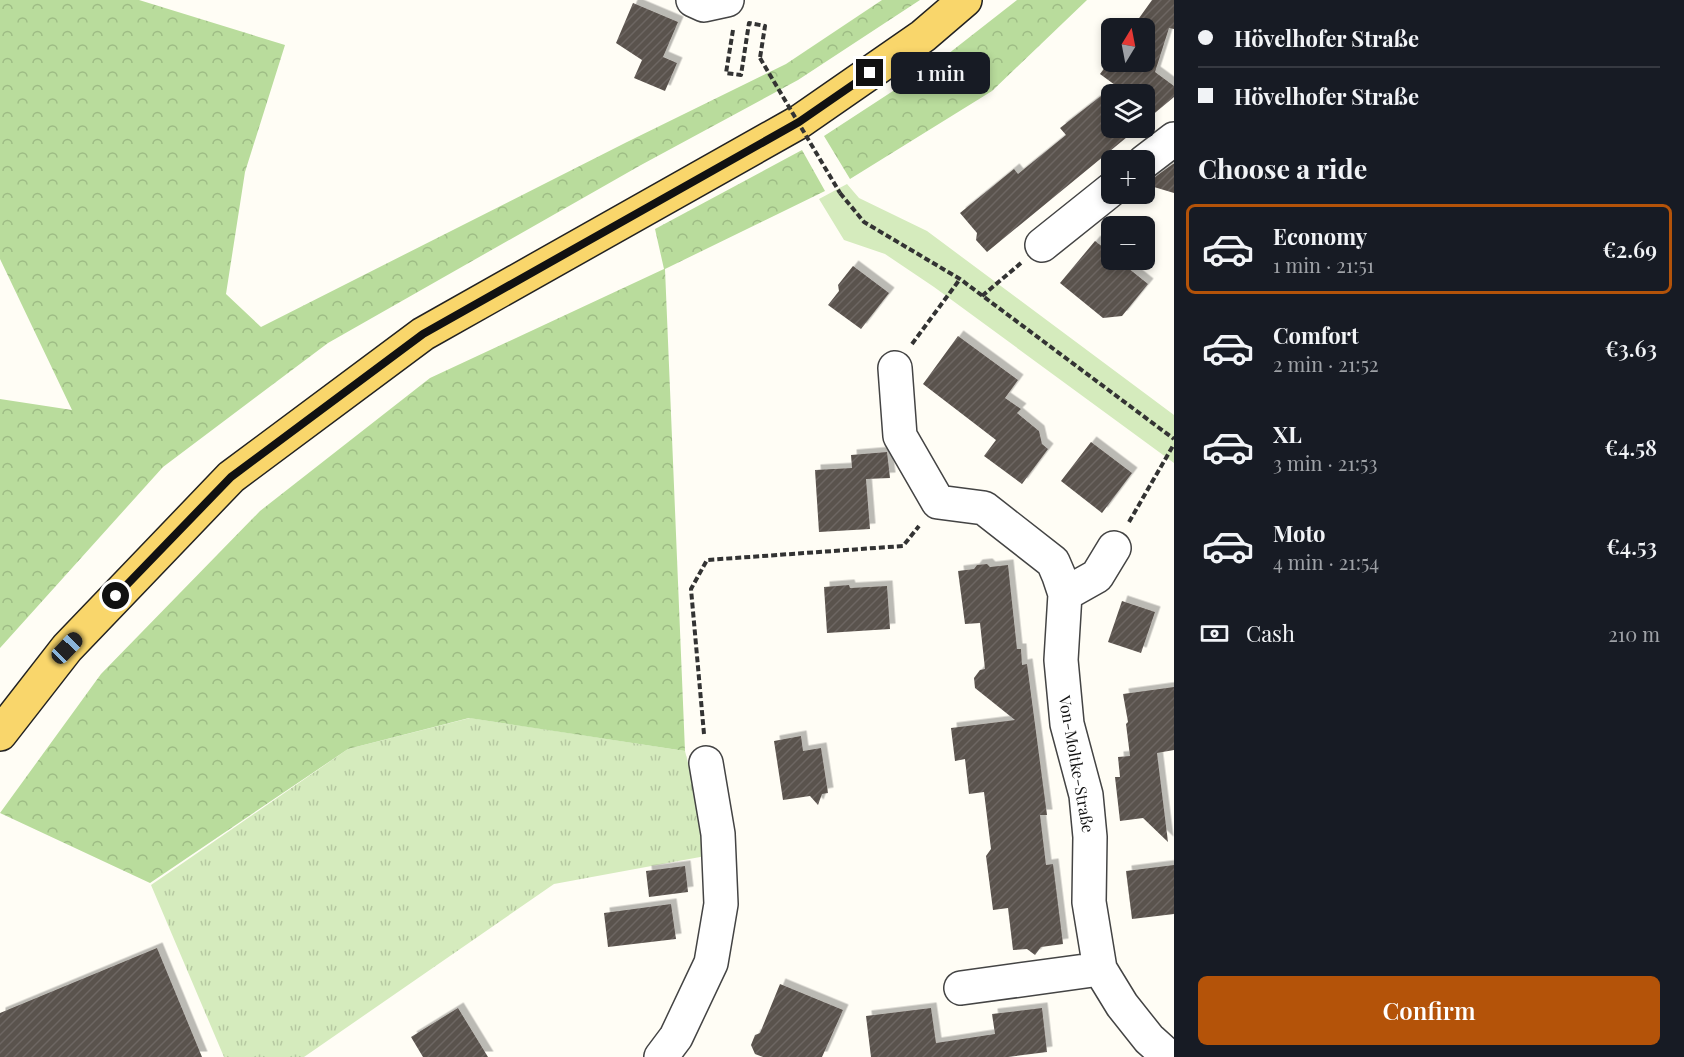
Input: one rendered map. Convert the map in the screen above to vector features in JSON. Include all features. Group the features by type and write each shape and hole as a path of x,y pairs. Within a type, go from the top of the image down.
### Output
{"main road":[{"path":"0,734 67,648 231,477 423,334 799,122 923,36 965,0"}],"street":[{"path":"693,0 731,12"},
{"path":"1155,154 1174,139"},
{"path":"1042,245 1101,198"},
{"path":"895,368 900,436 938,502"},
{"name":"Von-Moltke-Straße","path":"938,502 984,508 1053,562 1065,594 1061,660 1067,724 1086,795 1090,837 1089,902 1100,969 1122,1005 1149,1039 1169,1057"},
{"path":"1065,594 1097,576 1114,548"},
{"path":"661,1057 676,1037 711,963 721,904 718,834 706,763"},
{"path":"961,988 1100,969"}],"path":[{"path":"731,12 726,73 741,75 749,23 765,26 760,58 840,193 864,222 960,279 1174,439"},
{"path":"982,296 1042,245"},
{"path":"895,368 960,279"},
{"path":"1114,548 1174,444"},
{"path":"706,763 691,589 707,560 903,546 938,502"}],"green space":[{"path":"0,0 139,0 285,45 245,172 226,294 261,327 786,64 882,0 920,0 798,80 641,165 328,343 163,467 0,648 0,399 72,410 0,259"},
{"path":"1017,0 1087,0 992,91 850,179 824,136 939,61"},
{"path":"802,150 825,191 665,269 685,751 469,718 348,749 150,883 0,813 101,674 260,511 430,378 664,269 655,229"},
{"path":"847,184 859,198 927,231 1174,415 1174,463 934,287 885,254 844,240 819,199"},
{"path":"470,718 685,751 711,855 554,884 304,1057 224,1057 151,885 348,749"}],"building":[{"path":"1152,0 1174,0 1174,29 1169,28 1155,72 1155,18 1139,18"},
{"path":"633,3 678,22 663,57 677,63 665,91 634,78 642,60 616,43"},
{"path":"1102,72 1155,72 1174,86 1174,97 1155,113 1155,84 1114,84 1100,74"},
{"path":"1101,96 1101,138 1126,138 1111,150 1101,150 1101,158 987,252 976,240 977,233 960,213 1014,169 1018,174 1066,135 1060,128"},
{"path":"1174,164 1174,193 1155,187 1155,177"},
{"path":"1095,241 1101,246 1101,270 1130,270 1148,284 1122,316 1103,318 1060,283"},
{"path":"853,266 889,293 861,329 828,305 839,291 838,285"},
{"path":"958,336 1018,380 1005,398 1021,409 1017,413 1039,431 1042,444 1048,449 1022,484 984,456 996,440 923,384"},
{"path":"1091,442 1132,473 1102,513 1061,481"},
{"path":"887,452 890,478 866,479 870,529 819,532 815,470 852,468 851,455"},
{"path":"987,564 990,567 1008,565 1017,649 1021,649 1022,665 1027,664 1047,815 1040,815 1046,865 1053,864 1063,944 1041,947 1035,955 1027,949 1013,950 1008,908 993,910 986,856 991,849 984,792 969,794 965,759 955,761 951,728 1015,720 975,688 974,678 980,670 985,669 980,623 965,624 958,571 974,569 977,565"},
{"path":"849,585 850,588 887,586 890,629 827,633 824,587"},
{"path":"1122,601 1155,612 1141,653 1108,642"},
{"path":"1174,687 1174,750 1157,753 1168,842 1143,818 1120,821 1115,777 1120,777 1118,757 1130,756 1126,724 1128,722 1123,694"},
{"path":"801,736 803,751 821,748 828,793 822,794 818,805 810,796 783,800 774,741"},
{"path":"1174,865 1174,914 1132,919 1126,871"},
{"path":"685,866 688,892 649,897 646,871"},
{"path":"671,904 676,939 608,947 604,913"},
{"path":"157,948 202,1057 0,1057 0,1013"},
{"path":"780,984 843,1010 822,1057 763,1057 755,1054 751,1045 755,1035 760,1033"},
{"path":"458,1008 488,1057 423,1057 411,1037"},
{"path":"931,1008 936,1043 995,1034 992,1014 1042,1008 1047,1052 1008,1057 871,1057 866,1016"}],"route":[{"path":"116,596 231,477 423,334 799,122 870,73"}]}
